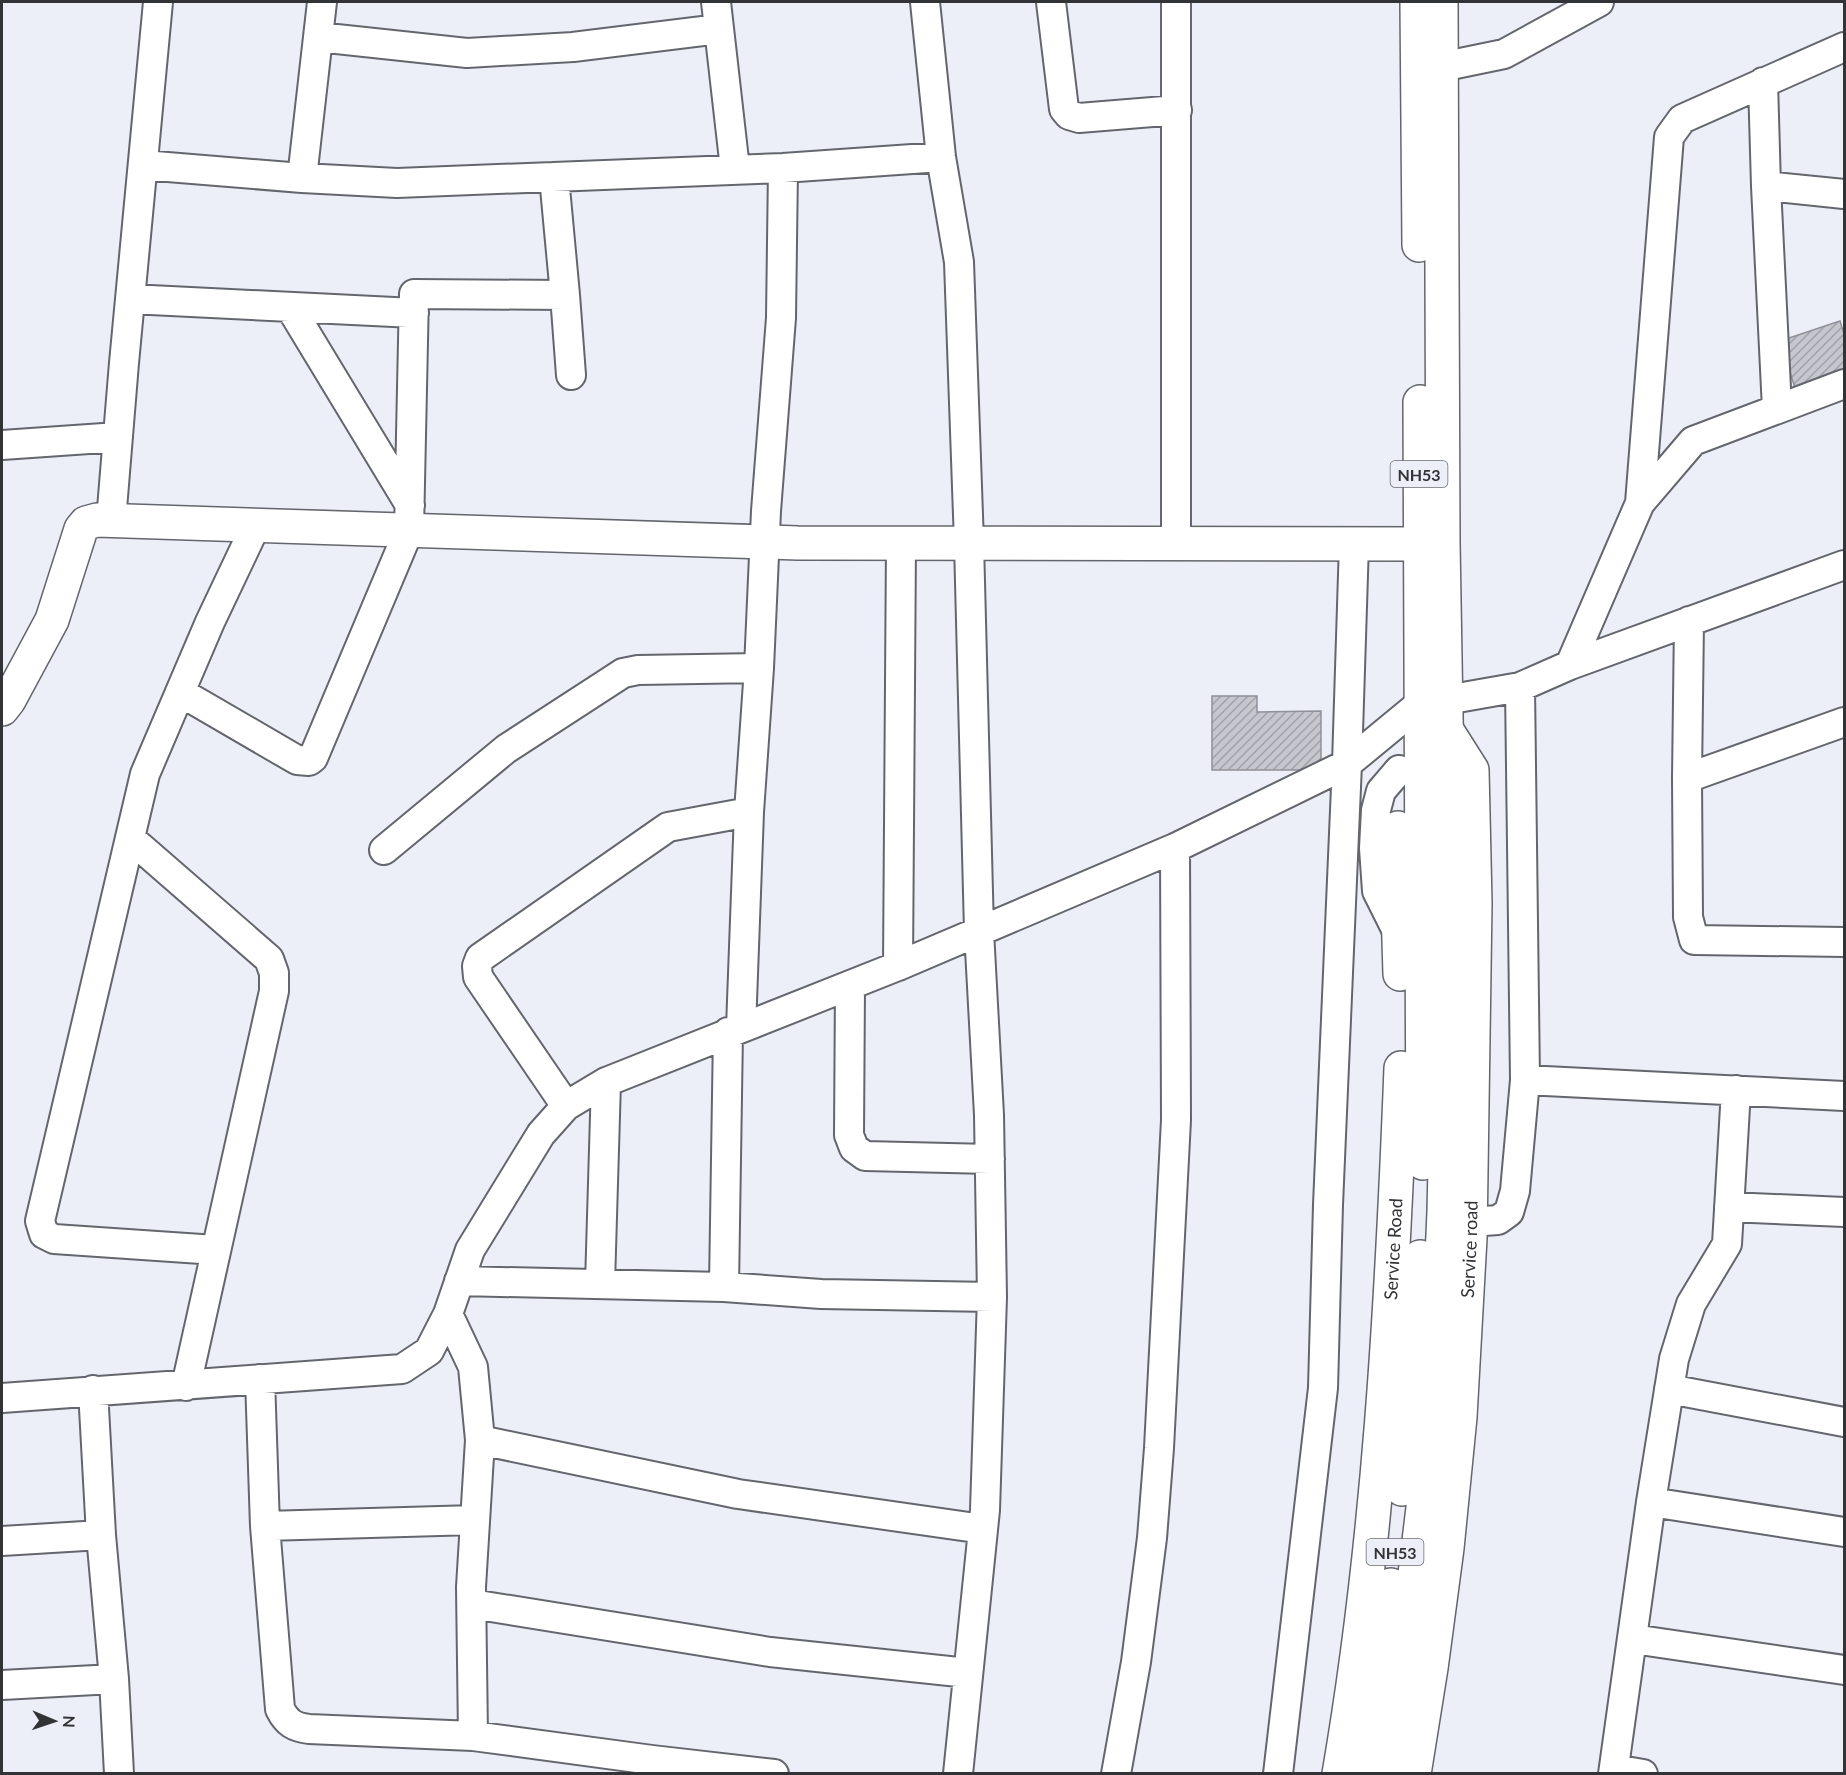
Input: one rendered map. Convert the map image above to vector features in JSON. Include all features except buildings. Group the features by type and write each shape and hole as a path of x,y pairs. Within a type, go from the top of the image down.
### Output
{"main road":[{"name":"NH53","path":"1386,1773 1401,1685 1423,1508 1438,1347 1444,1212 1450,958 1419,544 1420,352 1416,2"},
{"name":"NH53","path":"1364,1773 1390,1593 1402,1488 1420,1264 1442,339 1441,2"},
{"path":"2,709 52,620 81,529 86,523 97,520 256,525 409,517 765,542 1419,544"},
{"name":"Service Road","path":"1338,1773 1361,1615 1389,1335 1402,1042 1399,935 1399,770 1433,715"},
{"name":"Service road","path":"1414,1773 1447,1548 1460,1417 1470,1222 1475,914 1472,770 1433,715"}],"street":[{"path":"111,520 158,2"},
{"path":"302,178 322,2"},
{"path":"925,2 941,156 959,262 979,931 990,1159 992,1297 983,1529 958,1773"},
{"path":"1051,2 1065,109 1069,115 1079,118 1177,110"},
{"path":"1176,2 1176,543"},
{"path":"1441,67 1504,54 1599,2"},
{"path":"318,37 467,53 573,47 717,15 735,169"},
{"path":"1640,503 1669,137 1682,119 1845,46"},
{"path":"1763,82 1777,409"},
{"path":"143,165 397,183 783,168 941,156"},
{"path":"723,1287 734,1030 781,318 783,168"},
{"path":"554,177 571,375"},
{"path":"1766,186 1845,194"},
{"path":"180,692 297,760 309,761 313,758 409,517 414,294 565,295"},
{"path":"130,300 414,313"},
{"path":"290,307 409,517"},
{"path":"1570,665 1640,503 1693,441 1845,384"},
{"path":"2,446 118,437"},
{"path":"216,1250 54,1239 44,1234 40,1221 145,774 210,622 256,525"},
{"path":"898,966 901,543"},
{"path":"1278,1773 1323,1388 1328,1193 1347,764 1354,543"},
{"path":"2,1398 402,1369 429,1351 448,1314 470,1250 541,1134 566,1107 606,1082 898,966 1174,848 1347,764 1433,715 1520,687 1570,665 1845,565"},
{"path":"1689,621 1688,917 1694,940 1845,942"},
{"path":"384,850 506,749 623,673 638,670 759,668"},
{"path":"1470,1222 1498,1220 1509,1212 1515,1191 1525,1080 1520,687"},
{"path":"1687,778 1845,722"},
{"path":"566,1107 478,976 477,966 480,958 668,827 749,812"},
{"path":"130,838 269,959 274,974 274,991 186,1386"},
{"path":"1116,1773 1136,1662 1152,1538 1160,1437 1176,1120 1174,848"},
{"path":"850,985 849,1135 854,1148 865,1156 990,1159"},
{"path":"1525,1080 1845,1096"},
{"path":"600,1284 606,1082"},
{"path":"1643,1773 1613,1771 1651,1502 1674,1359 1691,1305 1727,1244 1736,1090"},
{"path":"1729,1207 1845,1212"},
{"path":"459,1281 723,1287 821,1294 992,1297"},
{"path":"448,1314 473,1367 480,1440 472,1604 473,1736"},
{"path":"260,1379 265,1526 280,1709 285,1720 296,1727 309,1729 473,1736 652,1760 774,1773"},
{"path":"1670,1389 1845,1422"},
{"path":"93,1390 101,1535 114,1679 119,1773"},
{"path":"480,1440 738,1494 983,1529"},
{"path":"1651,1502 1845,1532"},
{"path":"265,1526 475,1520"},
{"path":"2,1541 101,1535"},
{"path":"472,1604 770,1652 968,1673"},
{"path":"1633,1639 1845,1670"},
{"path":"2,1684 114,1679"}]}
